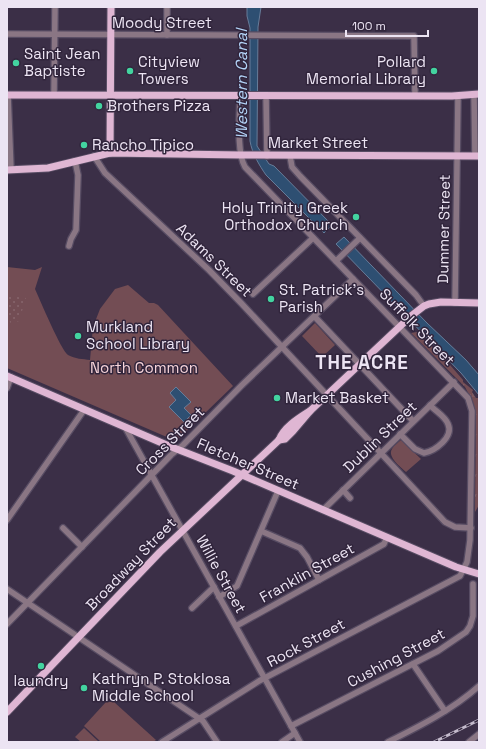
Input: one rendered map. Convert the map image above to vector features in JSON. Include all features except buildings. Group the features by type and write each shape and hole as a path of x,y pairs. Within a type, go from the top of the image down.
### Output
{"main road":[{"path":"110,153 111,7"},
{"path":"8,95 476,95"},
{"name":"Market Street","path":"9,170 48,168 110,153 251,156 477,156"},
{"name":"Broadway Street","path":"7,712 182,530 279,440 285,430 310,411 422,307 436,302 479,303"},
{"name":"Fletcher Street","path":"9,377 84,410 242,474 387,538 464,570 479,574"}],"street":[{"path":"54,7 54,94"},
{"path":"167,7 167,35"},
{"name":"Moody Street","path":"7,34 414,36 415,95"},
{"path":"8,95 9,170"},
{"name":"Suffolk Street","path":"244,95 240,148 243,163 248,171 354,279 403,325 468,398 472,411 471,528 467,562 464,570"},
{"path":"263,95 267,156"},
{"path":"476,95 477,156"},
{"name":"Dummer Street","path":"455,302 458,96"},
{"name":"Adams Street","path":"94,156 105,173 209,270 445,522 455,527 471,528"},
{"path":"290,156 292,168 416,295 422,307"},
{"path":"69,246 76,230 78,175 75,161"},
{"path":"253,294 313,238"},
{"path":"336,261 360,238"},
{"name":"Cross Street","path":"7,624 178,449 354,279"},
{"path":"315,317 413,421"},
{"path":"7,388 9,377"},
{"name":"Dublin Street","path":"323,510 454,382"},
{"path":"400,434 415,449 424,453 434,450 445,439 449,430 448,423 430,405"},
{"path":"7,520 84,410"},
{"name":"Willie Street","path":"125,427 300,742"},
{"path":"219,597 237,586 278,490"},
{"path":"343,490 350,498"},
{"path":"64,528 82,548"},
{"path":"261,531 300,548 307,557 319,580"},
{"name":"Franklin Street","path":"236,626 384,544 387,538"},
{"name":"Rock Street","path":"162,742 264,678 460,576 464,570"},
{"name":"Cushing Street","path":"292,726 438,651 466,632 470,626 473,616 473,584"},
{"path":"192,608 214,587"},
{"path":"7,589 204,721 217,742"},
{"path":"413,664 445,711"},
{"path":"388,742 445,711 479,686"},
{"path":"282,742 296,733"},
{"path":"469,742 479,734"}],"green space":[{"name":"North Common","path":"7,267 35,270 42,267 35,289 56,335 68,355 90,360 93,327 100,309 115,289 128,285 149,303 158,305 233,386 176,441 7,368"},
{"path":"9,296 26,298 19,321 11,324 7,315 7,298"},
{"path":"315,323 335,345 322,357 302,336"},
{"path":"417,332 446,361 445,362 448,366 450,365 463,380 463,382 473,390 472,392 479,400 479,505 475,512 476,416 473,402 465,387 411,333"},
{"path":"401,440 421,459 406,472 395,462 391,455 395,445"},
{"path":"106,702 114,702 156,740 153,742 101,742 84,726"},
{"path":"84,728 99,742 81,742 75,737"}],"water":[{"path":"247,7 261,7 258,27 257,146 269,164 274,166 332,225 324,233 266,175 252,150 250,141 250,28 247,16"},
{"path":"344,237 479,375 479,395 461,373 336,244"},
{"path":"176,387 191,402 184,408 191,415 184,422 169,407 176,400 170,393"}],"railway":[{"path":"434,742 479,720"}],"place":[{"name":"Saint Jean Baptiste","path":"16,63"},
{"name":"Cityview Towers","path":"130,71"},
{"name":"Pollard Memorial Library","path":"434,71"},
{"name":"Brothers Pizza","path":"99,106"},
{"name":"Rancho Tipico","path":"84,145"},
{"name":"Holy Trinity Greek Orthodox Church","path":"356,217"},
{"name":"St. Patrick's Parish","path":"271,299"},
{"name":"Murkland School Library","path":"78,336"},
{"name":"Market Basket","path":"277,398"},
{"name":"laundry","path":"41,666"},
{"name":"Kathryn P. Stoklosa Middle School","path":"84,688"}],"district":[{"name":"THE ACRE","path":"362,362"}],"water label":[{"name":"Western Canal","path":"241,84"}]}
